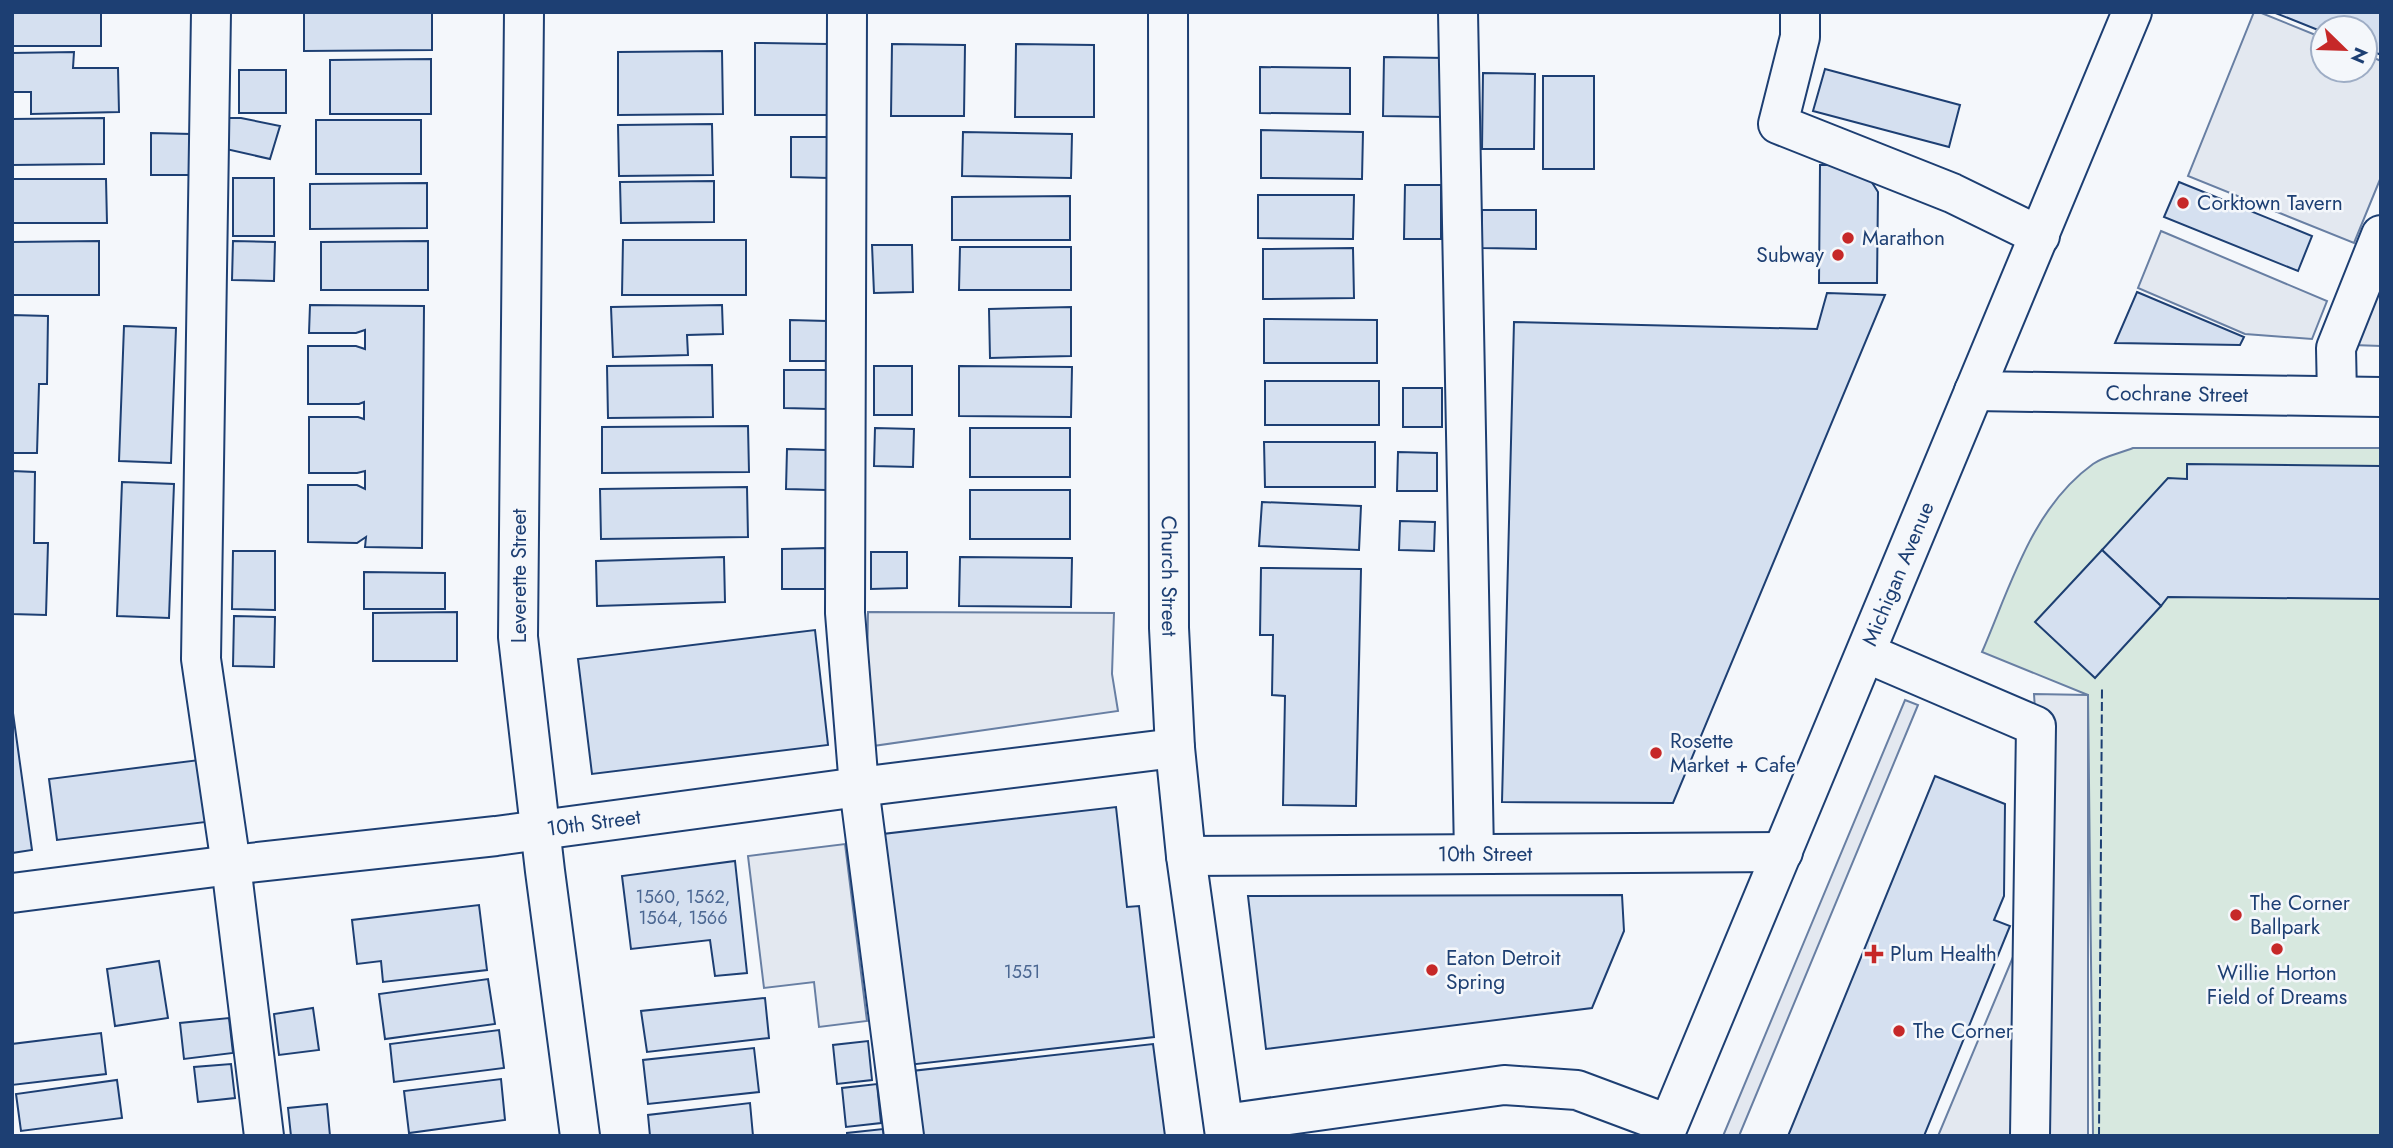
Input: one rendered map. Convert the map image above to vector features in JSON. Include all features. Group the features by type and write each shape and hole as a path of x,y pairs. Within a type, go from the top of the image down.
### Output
{"street":[{"path":"211,12 201,659 231,865 264,1136"},
{"name":"Leverette Street","path":"524,12 518,637 580,1136"},
{"path":"847,12 845,613 859,787 904,1136"},
{"name":"Church Street","path":"1168,12 1169,628 1175,748 1186,856 1225,1130"},
{"path":"1458,12 1475,854"},
{"path":"1800,12 1800,37 1778,124 1952,193 2040,236"},
{"name":"Michigan Avenue","path":"1666,1130 2132,12"},
{"path":"2337,396 2336,348 2381,235"},
{"name":"Cochrane Street","path":"1974,391 2381,397"},
{"path":"1866,653 2036,726 2029,1136"},
{"name":"10th Street","path":"12,893 540,830 1175,748"},
{"name":"10th Street","path":"1186,856 1783,852"},
{"path":"1225,1130 1504,1085 1577,1090 1666,1130"}],"shaded area":[{"path":"2254,12 2309,32 2309,84 2379,84 2379,60 2381,61 2381,177 2354,243 2188,176"},
{"path":"2161,231 2327,301 2312,339 2245,334 2138,288"},
{"path":"2381,277 2381,346 2353,345"},
{"name":"The Corner Ballpark","path":"2133,448 2381,448 2381,1136 2093,1136 2088,695 1982,652 2026,549 2054,503 2072,482 2093,464"},
{"path":"868,612 1114,613 1112,674 1118,711 873,746 867,672"},
{"path":"2034,694 2088,695 2088,1136 2023,1136 2036,726"},
{"path":"1905,700 1918,705 1739,1136 1723,1136"},
{"path":"845,844 867,1021 819,1027 814,982 764,988 748,856"},
{"path":"2021,938 2012,1136 1938,1136"}],"building":[{"path":"12,12 101,12 101,46 12,46"},
{"path":"304,12 432,12 432,50 304,51"},
{"path":"2273,12 2381,12 2381,55 2379,14 2309,14 2309,26"},
{"path":"755,43 828,44 827,115 755,115"},
{"path":"892,44 965,45 964,116 891,116"},
{"path":"1016,44 1094,45 1094,117 1015,117"},
{"path":"722,51 723,114 618,115 618,52"},
{"path":"74,52 73,68 118,68 119,112 31,114 31,92 12,92 12,53"},
{"path":"1384,57 1446,58 1445,117 1383,116"},
{"path":"431,59 431,114 330,114 330,60"},
{"path":"1260,67 1350,68 1350,114 1260,113"},
{"path":"1825,69 1960,105 1949,147 1813,111"},
{"path":"239,70 286,70 286,113 239,113"},
{"path":"1483,73 1535,74 1534,149 1482,149"},
{"path":"1543,76 1594,76 1594,169 1543,169"},
{"path":"104,118 104,164 12,165 12,119"},
{"path":"228,118 280,126 270,159 226,149"},
{"path":"316,120 421,120 421,174 316,174"},
{"path":"712,124 713,175 619,176 618,125"},
{"path":"1261,130 1363,132 1362,179 1261,178"},
{"path":"963,132 1072,134 1071,178 962,176"},
{"path":"151,133 191,134 191,175 151,175"},
{"path":"791,137 829,137 829,178 791,177"},
{"name":"Marathon","path":"1820,165 1861,165 1878,192 1877,283 1819,283"},
{"path":"233,178 274,178 274,236 233,236"},
{"path":"12,179 106,179 107,223 12,223"},
{"path":"714,181 714,222 621,223 620,182"},
{"path":"2179,182 2312,236 2298,271 2164,217"},
{"path":"427,183 427,228 310,229 310,184"},
{"path":"1405,185 1441,185 1441,239 1404,239"},
{"path":"1258,195 1354,195 1353,239 1258,238"},
{"path":"1070,196 1070,240 952,240 952,197"},
{"path":"1482,210 1536,210 1536,249 1482,248"},
{"path":"623,240 746,240 746,295 622,295"},
{"path":"99,241 99,295 12,295 12,242"},
{"path":"233,241 275,242 274,281 232,280"},
{"path":"428,241 428,290 321,290 321,242"},
{"path":"872,245 912,245 913,292 874,293"},
{"path":"960,247 1071,247 1071,290 959,290"},
{"path":"1353,248 1354,298 1263,299 1263,249"},
{"path":"2137,292 2244,337 2240,345 2115,343"},
{"path":"1827,293 1885,295 1673,803 1502,802 1514,322 1817,329"},
{"path":"310,305 424,306 422,548 365,547 366,537 357,543 308,542 308,485 357,485 365,489 365,471 309,473 309,417 364,419 364,402 308,404 308,346 356,346 365,349 365,330 356,333 309,333"},
{"path":"722,305 723,334 687,335 688,355 613,357 611,307"},
{"path":"1071,307 1071,356 990,358 989,309"},
{"path":"12,315 48,316 47,384 39,384 37,453 12,453"},
{"path":"1264,319 1377,320 1377,363 1264,363"},
{"path":"790,320 827,321 826,361 790,361"},
{"path":"124,326 176,328 171,463 119,461"},
{"path":"712,365 713,417 608,418 607,366"},
{"path":"874,366 912,366 912,415 874,415"},
{"path":"959,366 1072,367 1071,417 959,416"},
{"path":"784,370 828,370 827,409 784,408"},
{"path":"1265,381 1379,381 1379,425 1265,425"},
{"path":"1403,388 1442,388 1442,427 1403,427"},
{"path":"748,426 749,472 602,473 602,427"},
{"path":"875,428 914,429 913,467 874,466"},
{"path":"970,428 1070,428 1070,477 970,477"},
{"path":"1264,442 1375,442 1375,487 1265,487"},
{"path":"787,449 826,450 826,490 786,489"},
{"path":"1398,452 1437,453 1437,491 1397,491"},
{"path":"2187,464 2381,466 2381,599 2168,597 2161,606 2102,550 2168,478 2187,479"},
{"path":"12,471 35,472 34,543 48,543 46,615 12,614"},
{"path":"122,482 174,484 169,618 117,616"},
{"path":"747,487 748,537 601,539 600,489"},
{"path":"970,490 1070,490 1070,539 970,539"},
{"path":"1262,502 1361,506 1359,550 1259,546"},
{"path":"1400,521 1435,522 1434,551 1399,550"},
{"path":"825,548 825,589 782,589 782,549"},
{"path":"2102,550 2161,606 2095,678 2035,622"},
{"path":"233,551 275,551 275,610 232,609"},
{"path":"871,552 907,552 907,588 871,589"},
{"path":"724,557 725,602 597,606 596,561"},
{"path":"960,557 1072,558 1071,607 959,606"},
{"path":"1261,568 1361,569 1356,806 1283,805 1285,696 1272,695 1273,635 1260,635"},
{"path":"364,572 445,573 445,609 364,609"},
{"path":"457,612 457,661 373,661 373,613"},
{"path":"234,616 275,617 274,667 233,666"},
{"path":"815,630 828,745 592,774 578,659"},
{"path":"12,706 32,850 12,853"},
{"path":"199,760 206,822 57,840 49,779"},
{"name":"The Corner","path":"1935,776 2005,804 2004,896 1994,920 2010,926 1924,1136 1788,1136"},
{"path":"1116,807 1127,907 1139,906 1154,1037 908,1065 883,834"},
{"path":"735,861 747,973 715,976 710,940 631,949 622,876"},
{"name":"Eaton Detroit Spring","path":"1622,895 1624,931 1592,1008 1266,1049 1248,896"},
{"path":"479,905 487,970 383,982 381,961 357,964 352,920"},
{"path":"159,961 168,1018 115,1026 107,969"},
{"path":"488,979 495,1024 385,1039 379,994"},
{"path":"765,998 769,1038 647,1052 641,1011"},
{"path":"313,1008 319,1050 279,1055 274,1014"},
{"path":"229,1018 233,1053 184,1059 180,1023"},
{"path":"499,1030 504,1068 394,1082 390,1044"},
{"path":"101,1033 106,1074 12,1085 12,1044"},
{"path":"868,1041 872,1080 837,1084 833,1045"},
{"path":"1153,1044 1165,1136 921,1136 912,1071"},
{"path":"754,1048 759,1092 648,1104 643,1060"},
{"path":"231,1064 235,1098 198,1102 194,1067"},
{"path":"501,1079 505,1120 409,1133 404,1091"},
{"path":"117,1080 122,1118 21,1131 16,1094"},
{"path":"877,1084 881,1123 846,1127 842,1088"},
{"path":"750,1103 753,1136 650,1136 648,1115"},
{"path":"327,1104 330,1136 291,1136 288,1108"},
{"path":"883,1129 884,1136 847,1136 847,1133"}],"fence":[{"path":"2099,1136 2102,687"}],"place":[{"name":"Corktown Tavern","path":"2183,203"},
{"name":"Marathon","path":"1848,238"},
{"name":"Subway","path":"1838,255"},
{"name":"Rosette Market + Cafe","path":"1656,753"},
{"name":"The Corner Ballpark","path":"2236,915"},
{"name":"Willie Horton Field of Dreams","path":"2277,949"},
{"name":"Plum Health","path":"1874,954"},
{"name":"Eaton Detroit Spring","path":"1432,970"},
{"name":"The Corner","path":"1899,1031"}]}
